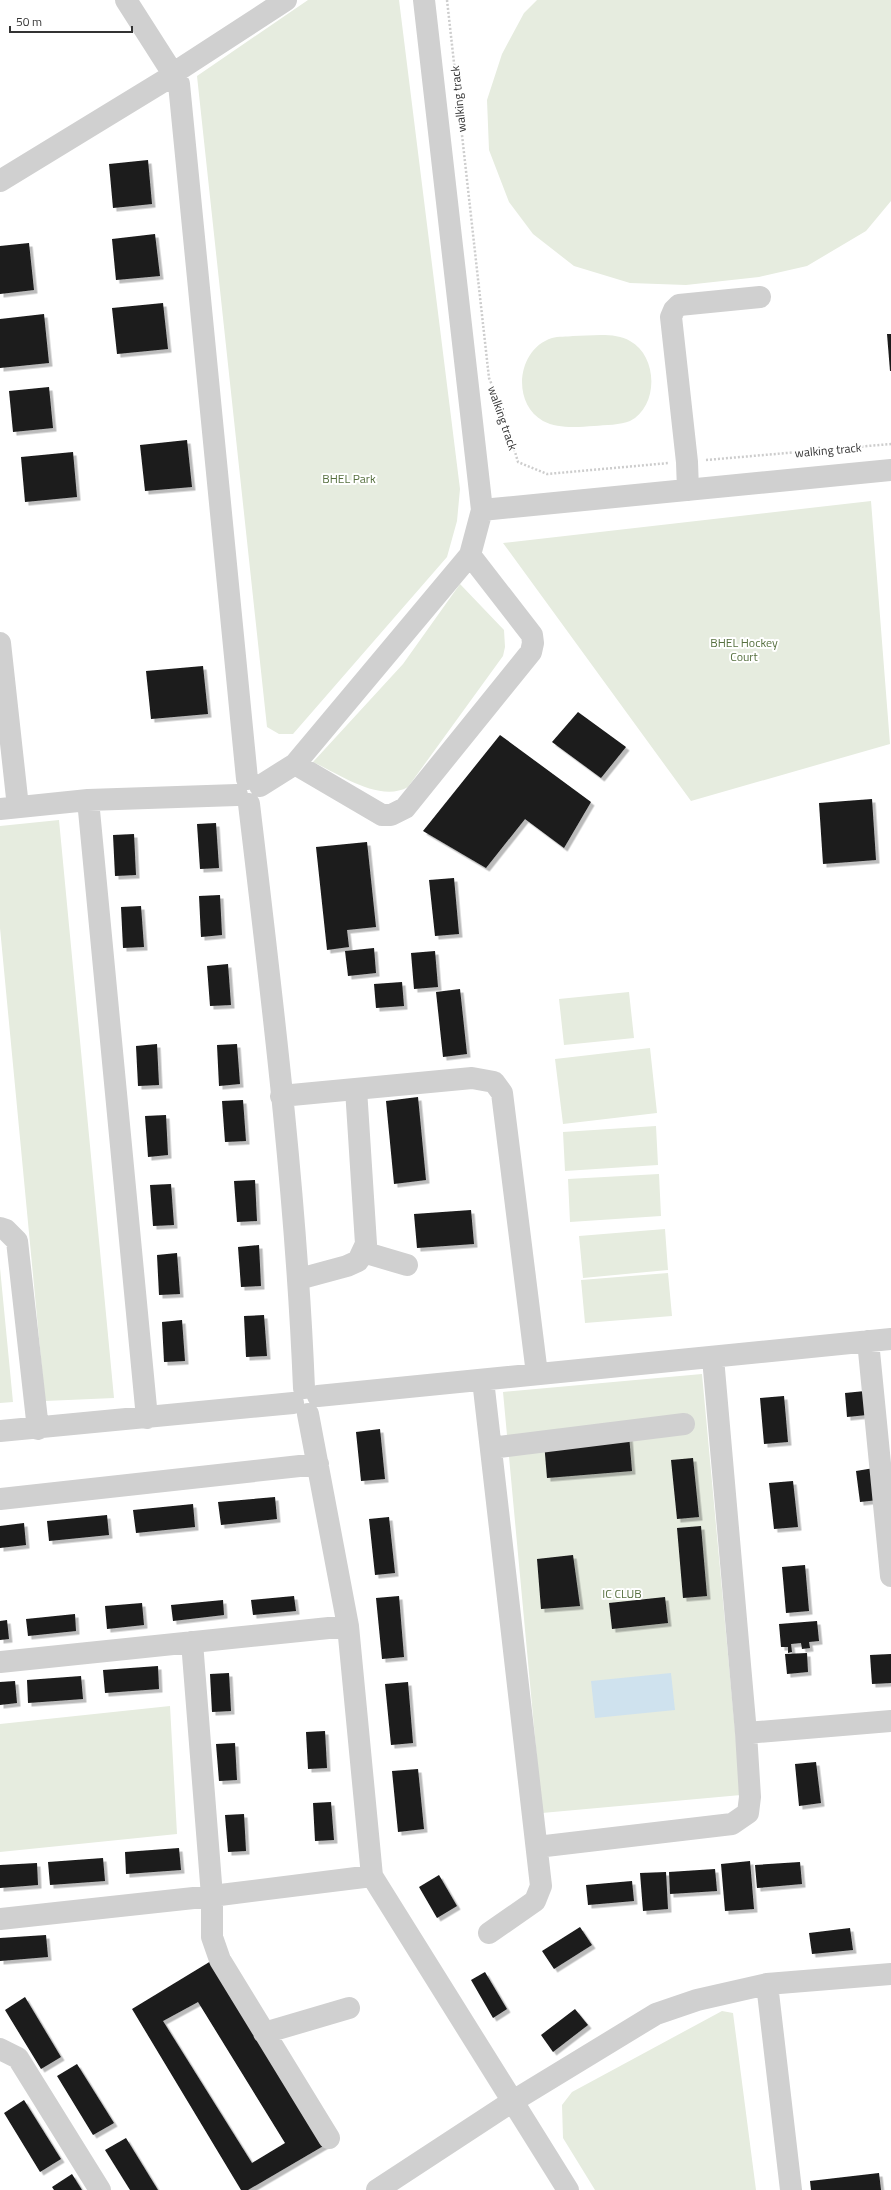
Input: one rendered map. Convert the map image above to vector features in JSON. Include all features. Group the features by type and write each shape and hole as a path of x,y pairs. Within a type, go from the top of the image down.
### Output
{"street":[{"path":"126,0 174,75 281,1096 299,1279 306,1400 348,1626 372,1876 568,2190"},
{"path":"0,181 174,75 286,0"},
{"path":"0,643 9,808 88,800 248,791 295,764 470,554 482,510 424,0"},
{"path":"688,490 688,462 671,317 674,310 679,305 760,297"},
{"path":"482,510 891,470"},
{"path":"295,764 382,814 391,815 399,813 405,808 526,660 532,648 532,635 470,554"},
{"path":"88,800 147,1418"},
{"path":"281,1096 472,1078 494,1082 502,1093 537,1374"},
{"path":"299,1279 347,1266 358,1261 363,1252 366,1234 356,1089"},
{"path":"3,1229 17,1242 38,1429"},
{"path":"363,1252 407,1265"},
{"path":"0,1432 147,1418 537,1374 713,1358 891,1339"},
{"path":"868,1341 891,1576"},
{"path":"537,1847 732,1824 748,1813 750,1797 746,1733 713,1358"},
{"path":"483,1380 541,1886 539,1895 535,1901 489,1933"},
{"path":"491,1448 684,1424"},
{"path":"0,1499 318,1464"},
{"path":"0,1662 348,1626"},
{"path":"192,1642 212,1896 211,1926 216,1948 227,1973 329,2138"},
{"path":"746,1733 891,1722"},
{"path":"0,1919 212,1896 372,1876"},
{"path":"377,2190 513,2101 656,2014 696,2000 767,1984 891,1974"},
{"path":"767,1984 791,2190"},
{"path":"264,2032 349,2008"},
{"path":"0,2049 18,2058 100,2190"}],"path":[{"name":"walking track","path":"447,0 489,378 503,411 518,462 547,474 891,444"}],"green space":[{"name":"BHEL Park","path":"308,0 399,0 460,489 457,521 447,557 293,734 279,734 267,727 197,76"},
{"path":"537,0 891,0 891,201 866,231 807,266 759,277 686,285 630,283 574,266 533,234 509,202 489,150 487,100 502,54 524,13"},
{"path":"610,335 624,338 639,348 646,358 650,369 650,393 646,404 639,414 630,421 608,425 575,427 562,426 549,424 533,413 526,402 523,390 522,377 525,364 531,353 540,344 554,337"},
{"name":"BHEL Hockey Court","path":"871,501 890,744 691,801 503,543"},
{"path":"460,584 504,630 505,647 503,656 408,787 397,791 385,792 372,789 360,785 313,762 403,664"},
{"path":"59,820 114,1398 45,1401 0,928 0,826"},
{"path":"629,992 634,1038 564,1045 559,999"},
{"path":"650,1048 657,1113 563,1124 555,1059"},
{"path":"656,1126 658,1165 565,1171 563,1132"},
{"path":"659,1174 661,1216 570,1222 568,1179"},
{"path":"665,1229 668,1270 583,1278 579,1236"},
{"path":"0,1268 13,1402 0,1403"},
{"path":"668,1273 672,1316 585,1323 581,1280"},
{"name":"IC CLUB","path":"702,1374 741,1795 542,1813 503,1392"},
{"path":"170,1706 177,1834 0,1852 0,1724"},
{"path":"722,2011 733,2013 756,2190 595,2190 563,2138 562,2105 572,2092"}],"water":[{"path":"671,1673 675,1710 595,1718 591,1681"}],"building":[{"path":"148,160 152,204 113,208 109,164"},
{"path":"155,234 160,276 116,280 112,239"},
{"path":"29,243 34,290 0,294 0,246"},
{"path":"163,303 168,349 117,354 112,308"},
{"path":"44,314 49,363 0,368 0,319"},
{"path":"887,334 891,334 891,371 890,371"},
{"path":"49,387 53,428 13,432 9,391"},
{"path":"187,440 192,487 145,491 140,445"},
{"path":"73,452 77,497 25,502 21,457"},
{"path":"203,666 208,714 151,719 146,671"},
{"path":"578,712 626,747 601,778 552,742"},
{"path":"500,735 591,802 564,848 525,819 486,868 423,831"},
{"path":"872,799 876,860 823,864 819,803"},
{"path":"216,823 219,868 200,869 197,824"},
{"path":"134,834 136,875 115,876 113,835"},
{"path":"367,842 376,927 347,930 349,947 327,950 316,847"},
{"path":"454,878 459,934 435,936 429,880"},
{"path":"220,895 222,935 201,937 199,896"},
{"path":"141,906 144,947 123,948 121,907"},
{"path":"374,948 376,973 348,976 345,951"},
{"path":"435,951 438,987 414,989 411,953"},
{"path":"228,964 231,1005 210,1006 207,966"},
{"path":"402,982 404,1006 376,1008 374,984"},
{"path":"460,989 467,1054 443,1057 436,992"},
{"path":"157,1044 159,1085 138,1086 136,1046"},
{"path":"237,1044 240,1084 219,1086 217,1045"},
{"path":"418,1097 426,1180 394,1184 386,1101"},
{"path":"243,1100 246,1141 225,1142 222,1101"},
{"path":"166,1115 168,1155 148,1157 145,1116"},
{"path":"255,1180 257,1221 237,1222 234,1181"},
{"path":"171,1184 174,1225 153,1226 150,1185"},
{"path":"471,1210 474,1244 417,1248 414,1214"},
{"path":"259,1245 261,1286 241,1287 238,1247"},
{"path":"177,1253 180,1294 159,1295 157,1255"},
{"path":"264,1315 267,1356 246,1357 244,1316"},
{"path":"182,1320 185,1361 164,1362 162,1322"},
{"path":"865,1391 867,1415 847,1417 845,1393"},
{"path":"784,1396 788,1442 764,1444 760,1398"},
{"path":"380,1429 385,1479 361,1481 356,1432"},
{"path":"629,1435 632,1471 547,1478 544,1442"},
{"path":"693,1458 699,1517 677,1519 671,1460"},
{"path":"874,1468 878,1500 860,1502 856,1471"},
{"path":"793,1481 798,1527 774,1529 769,1483"},
{"path":"275,1497 277,1519 221,1525 218,1502"},
{"path":"193,1504 195,1527 136,1533 133,1510"},
{"path":"107,1515 109,1535 49,1541 47,1521"},
{"path":"389,1517 395,1573 375,1575 369,1519"},
{"path":"24,1523 26,1545 0,1548 0,1526"},
{"path":"701,1526 707,1596 683,1598 677,1528"},
{"path":"573,1555 580,1606 541,1609 537,1559"},
{"path":"805,1565 809,1611 786,1613 782,1567"},
{"path":"294,1596 296,1611 253,1615 251,1600"},
{"path":"399,1596 404,1657 382,1659 376,1598"},
{"path":"665,1597 668,1623 612,1629 609,1603"},
{"path":"223,1600 224,1615 173,1621 171,1605"},
{"path":"142,1603 144,1625 107,1629 105,1606"},
{"path":"75,1614 76,1631 28,1636 26,1619"},
{"path":"7,1620 9,1639 0,1640 0,1621"},
{"path":"817,1621 819,1641 809,1642 810,1648 802,1649 801,1643 791,1644 792,1652 788,1653 788,1647 781,1647 779,1624"},
{"path":"807,1653 808,1672 787,1674 785,1654"},
{"path":"891,1654 891,1683 872,1684 870,1655"},
{"path":"158,1666 159,1689 105,1693 103,1670"},
{"path":"229,1673 231,1711 212,1712 210,1674"},
{"path":"81,1676 83,1699 28,1703 27,1680"},
{"path":"15,1681 17,1703 0,1705 0,1682"},
{"path":"408,1682 413,1743 391,1745 385,1684"},
{"path":"325,1731 327,1768 308,1769 306,1732"},
{"path":"235,1743 237,1780 219,1781 216,1744"},
{"path":"816,1762 821,1803 799,1806 795,1764"},
{"path":"418,1769 424,1829 398,1832 392,1771"},
{"path":"331,1802 334,1840 315,1841 313,1803"},
{"path":"244,1814 246,1851 228,1852 225,1815"},
{"path":"179,1848 181,1870 126,1874 125,1852"},
{"path":"103,1858 105,1881 50,1885 48,1862"},
{"path":"750,1861 754,1909 725,1911 721,1864"},
{"path":"800,1862 802,1884 757,1888 755,1865"},
{"path":"37,1863 38,1885 0,1888 0,1865"},
{"path":"715,1869 717,1891 670,1894 669,1872"},
{"path":"666,1872 668,1909 643,1911 640,1873"},
{"path":"439,1875 457,1906 437,1918 419,1887"},
{"path":"632,1881 634,1901 588,1905 586,1885"},
{"path":"580,1927 592,1945 554,1969 542,1951"},
{"path":"850,1928 853,1950 812,1954 809,1933"},
{"path":"46,1935 48,1957 0,1961 0,1938"},
{"path":"211,1961 325,2145 248,2190 241,2190 132,2009","holes":["198,2002 285,2143 252,2163 163,2021"]},
{"path":"485,1972 507,2009 493,2018 471,1980"},
{"path":"25,1997 61,2057 41,2069 5,2010"},
{"path":"575,2009 588,2025 553,2052 541,2035"},
{"path":"77,2064 114,2123 93,2135 57,2076"},
{"path":"24,2100 61,2159 40,2172 4,2113"},
{"path":"126,2138 158,2190 130,2190 105,2150"},
{"path":"879,2173 881,2190 811,2190 810,2181"},
{"path":"72,2174 82,2190 54,2190 52,2187"}]}
